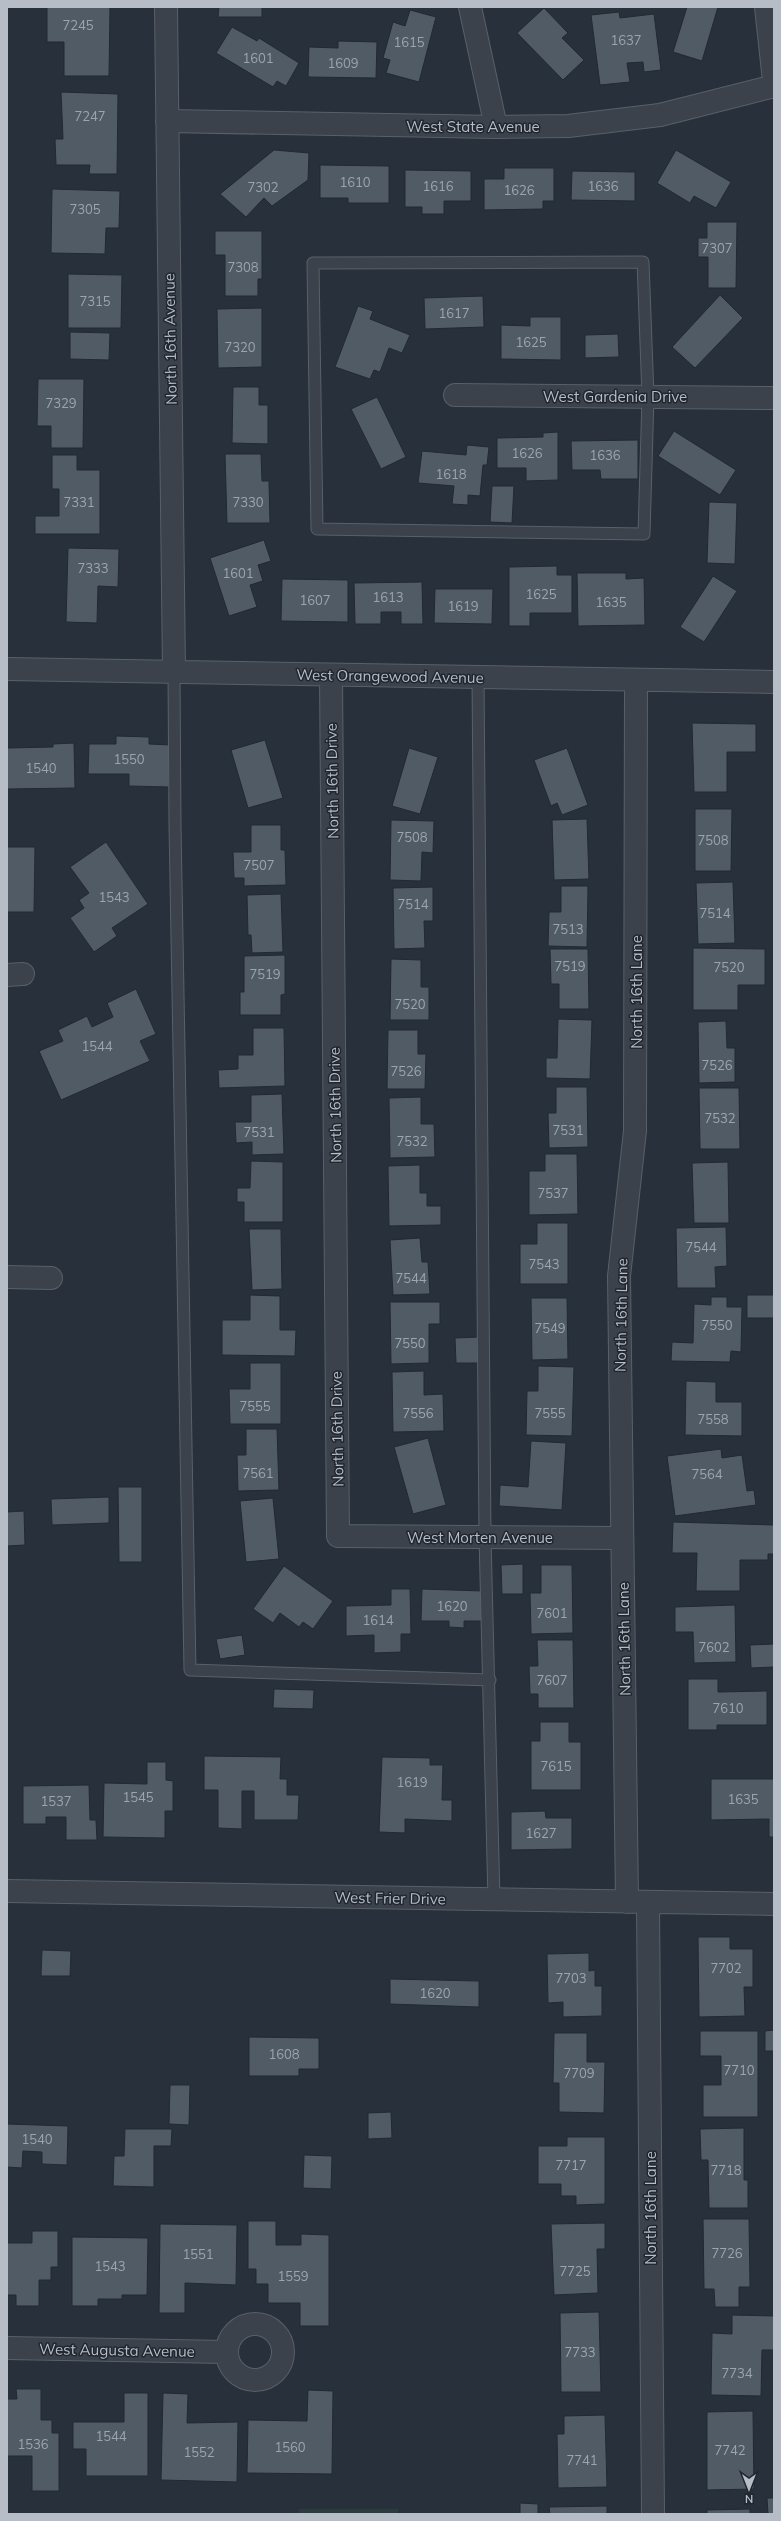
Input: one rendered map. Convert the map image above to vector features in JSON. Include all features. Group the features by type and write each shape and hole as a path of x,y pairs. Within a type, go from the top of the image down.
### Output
{"street":[{"name":"North 16th Avenue","path":"166,7 174,672"},
{"path":"470,7 496,127"},
{"path":"766,7 774,81"},
{"name":"West State Avenue","path":"167,121 496,127 568,126 660,115 774,86"},
{"name":"West Gardenia Drive","path":"455,395 774,398"},
{"name":"West Orangewood Avenue","path":"7,670 774,682"},
{"name":"North 16th Drive","path":"331,675 338,1536"},
{"name":"North 16th Lane","path":"636,680 635,1132 619,1276 622,1538 638,1902 653,2514"},
{"path":"7,1277 51,1278"},
{"name":"West Morten Avenue","path":"338,1536 622,1538"},
{"name":"West Frier Drive","path":"7,1891 774,1904"},
{"name":"West Augusta Avenue","path":"7,2348 226,2352"}],"lane":[{"path":"643,262 648,397 644,534 317,529 313,263 643,262"},
{"path":"174,672 175,825 190,1670 490,1680"},
{"path":"478,677 485,1537 490,1680 494,1900"}],"shaded area":[{"path":"299,2509 398,2509 398,2514 299,2514"}],"building":[{"path":"47,7 110,7 109,76 64,76 64,42 47,42"},
{"path":"219,7 262,7 262,17 218,17"},
{"path":"687,7 718,7 702,61 673,52"},
{"path":"544,8 568,33 562,38 584,60 563,80 517,33"},
{"path":"410,10 436,17 419,82 386,73 390,60 383,58 393,22 405,26"},
{"path":"619,12 620,18 654,14 661,70 644,72 643,62 627,63 630,82 600,85 591,15"},
{"path":"232,27 257,41 259,38 299,63 286,86 277,81 273,87 216,53"},
{"path":"338,41 377,42 376,78 308,77 309,47 338,48"},
{"path":"61,92 118,94 117,174 89,174 90,165 56,165 55,139 63,139"},
{"path":"274,150 309,153 308,180 272,206 264,198 246,217 220,194"},
{"path":"676,150 731,182 716,208 694,196 690,203 657,183"},
{"path":"320,165 389,166 389,203 348,203 348,198 320,198"},
{"path":"504,168 554,168 554,201 543,201 543,209 484,210 484,179 504,179"},
{"path":"405,170 471,171 471,201 444,201 444,214 422,214 422,207 405,207"},
{"path":"572,171 635,172 635,201 571,200"},
{"path":"52,189 120,191 119,228 106,228 105,254 51,253"},
{"path":"707,222 737,222 736,288 708,288 708,257 698,257 698,238 707,238"},
{"path":"215,231 262,231 262,279 258,279 258,296 225,296 225,255 215,255"},
{"path":"68,274 122,275 121,328 68,328"},
{"path":"720,295 743,318 695,368 672,347"},
{"path":"483,296 484,327 425,329 424,298"},
{"path":"358,306 373,311 370,319 410,335 402,353 389,348 380,372 374,370 370,379 335,367"},
{"path":"262,308 262,367 218,368 217,309"},
{"path":"530,317 561,317 561,360 501,359 501,325 530,326"},
{"path":"70,332 110,333 109,360 70,359"},
{"path":"618,334 619,357 585,358 585,335"},
{"path":"38,379 84,379 83,448 51,448 51,426 37,426"},
{"path":"233,387 259,387 259,405 268,405 268,444 232,443"},
{"path":"377,397 406,457 381,469 351,409"},
{"path":"674,431 736,470 720,495 658,456"},
{"path":"558,432 558,480 526,481 526,468 497,468 497,438 543,437 543,433"},
{"path":"638,440 638,479 601,479 600,470 572,470 571,441"},
{"path":"467,445 489,447 487,465 483,465 480,496 468,495 468,505 452,504 454,486 418,483 422,451 466,455"},
{"path":"225,454 261,454 262,481 269,481 270,523 227,523"},
{"path":"52,455 77,455 77,470 100,470 100,534 35,534 35,516 59,516 59,489 52,489"},
{"path":"492,486 514,486 512,523 490,522"},
{"path":"709,502 737,503 735,564 707,563"},
{"path":"264,540 271,561 258,565 263,581 250,585 257,607 229,616 210,558"},
{"path":"68,548 119,549 118,587 98,586 97,623 66,622"},
{"path":"557,566 557,575 572,575 572,613 530,613 530,626 509,626 509,567"},
{"path":"577,573 626,573 626,579 644,578 645,625 578,626"},
{"path":"713,576 737,591 704,642 680,627"},
{"path":"282,579 348,580 348,622 281,621"},
{"path":"422,582 423,624 401,624 401,612 381,612 381,624 355,624 354,583"},
{"path":"435,589 493,589 492,624 434,623"},
{"path":"692,723 756,724 756,752 727,752 727,792 694,792"},
{"path":"116,736 149,737 149,744 170,745 169,787 129,786 129,774 88,774 89,744 116,744"},
{"path":"265,740 283,798 248,808 231,750"},
{"path":"74,743 75,788 7,789 7,748 53,747 53,744"},
{"path":"409,748 438,757 420,814 392,806"},
{"path":"567,748 588,805 562,815 557,803 551,806 534,760"},
{"path":"695,809 732,809 731,871 695,871"},
{"path":"587,819 589,879 554,880 552,820"},
{"path":"391,820 434,821 433,853 422,852 421,881 390,880"},
{"path":"251,825 281,825 281,850 285,850 286,885 244,886 244,878 234,878 233,852 251,852"},
{"path":"106,842 148,904 112,928 117,936 94,952 70,918 84,908 79,900 89,893 70,867"},
{"path":"7,847 35,847 34,912 7,912"},
{"path":"733,882 735,943 698,944 696,883"},
{"path":"561,886 588,886 587,947 548,946 549,912 561,912"},
{"path":"433,887 433,921 424,921 425,948 394,949 393,888"},
{"path":"281,894 283,952 252,953 251,935 248,935 247,895"},
{"path":"693,948 765,949 765,985 738,985 738,1010 693,1010"},
{"path":"550,949 588,949 589,1009 559,1009 559,984 551,984"},
{"path":"285,955 285,994 281,995 281,1015 240,1015 240,992 244,992 244,956"},
{"path":"391,959 421,960 421,987 429,987 429,1020 390,1020"},
{"path":"136,989 156,1034 140,1041 150,1061 61,1100 39,1051 63,1041 58,1030 87,1016 92,1027 113,1017 107,1003"},
{"path":"558,1019 592,1020 590,1079 546,1078 546,1058 557,1058"},
{"path":"726,1021 727,1048 735,1048 735,1082 699,1083 698,1022"},
{"path":"253,1028 284,1028 285,1086 219,1088 218,1070 238,1069 238,1055 253,1055"},
{"path":"388,1030 418,1030 418,1054 426,1054 425,1089 387,1089"},
{"path":"556,1087 587,1087 588,1147 549,1148 548,1113 556,1113"},
{"path":"699,1088 739,1088 740,1149 700,1149"},
{"path":"282,1094 284,1154 252,1155 252,1142 236,1143 235,1122 251,1122 251,1095"},
{"path":"421,1097 421,1124 434,1124 435,1157 390,1158 389,1098"},
{"path":"545,1154 577,1154 578,1214 529,1215 529,1171 545,1171"},
{"path":"251,1161 283,1162 283,1222 244,1222 244,1202 237,1202 237,1188 250,1188"},
{"path":"728,1162 729,1223 694,1223 692,1163"},
{"path":"420,1165 420,1193 427,1193 427,1206 441,1206 441,1225 389,1226 388,1166"},
{"path":"537,1223 568,1223 568,1284 520,1284 520,1244 537,1244"},
{"path":"726,1227 727,1266 715,1267 716,1288 677,1288 676,1228"},
{"path":"249,1229 281,1229 282,1289 252,1290"},
{"path":"420,1238 422,1262 428,1262 430,1294 393,1295 390,1240"},
{"path":"250,1295 280,1296 280,1330 296,1330 295,1356 222,1355 222,1320 250,1320"},
{"path":"747,1295 774,1295 774,1318 747,1318"},
{"path":"711,1297 727,1297 727,1307 742,1307 741,1352 731,1351 730,1362 671,1361 672,1342 693,1343 694,1304 711,1305"},
{"path":"531,1298 567,1298 568,1359 532,1360"},
{"path":"390,1302 440,1302 440,1324 429,1324 429,1363 391,1364"},
{"path":"480,1337 481,1363 456,1363 455,1338"},
{"path":"250,1363 281,1363 281,1424 230,1424 229,1389 250,1389"},
{"path":"538,1366 574,1367 572,1436 526,1435 527,1391 538,1391"},
{"path":"424,1371 424,1395 443,1394 444,1431 393,1432 392,1372"},
{"path":"686,1381 716,1382 716,1402 742,1402 742,1436 685,1435"},
{"path":"246,1429 277,1429 279,1490 238,1491 237,1455 246,1455"},
{"path":"428,1438 446,1505 413,1514 394,1447"},
{"path":"531,1441 566,1443 562,1510 499,1506 500,1485 528,1487"},
{"path":"721,1449 722,1458 742,1455 747,1491 754,1490 756,1505 675,1516 667,1456"},
{"path":"118,1487 142,1487 142,1562 119,1562"},
{"path":"109,1497 109,1523 52,1525 51,1499"},
{"path":"273,1498 279,1559 246,1562 240,1501"},
{"path":"24,1511 25,1545 7,1546 7,1512"},
{"path":"673,1522 774,1525 774,1554 768,1554 768,1560 740,1560 740,1591 696,1591 697,1553 672,1553"},
{"path":"523,1564 523,1594 502,1594 501,1565"},
{"path":"541,1565 572,1565 573,1633 531,1634 530,1593 541,1593"},
{"path":"284,1566 333,1601 313,1629 303,1622 299,1627 280,1613 273,1623 253,1609"},
{"path":"391,1589 410,1589 411,1634 401,1634 401,1652 374,1653 374,1635 346,1636 346,1606 391,1605"},
{"path":"422,1589 483,1591 482,1621 464,1621 464,1628 449,1627 449,1621 421,1621"},
{"path":"735,1605 736,1662 694,1663 693,1632 675,1632 675,1607"},
{"path":"242,1635 245,1655 220,1659 216,1639"},
{"path":"537,1640 573,1640 574,1708 538,1708 538,1694 530,1694 529,1666 538,1666"},
{"path":"774,1644 774,1667 751,1668 750,1645"},
{"path":"688,1679 718,1679 718,1692 767,1691 767,1725 717,1725 717,1730 688,1730"},
{"path":"274,1689 314,1690 313,1709 273,1708"},
{"path":"540,1722 569,1722 569,1742 581,1742 581,1790 531,1790 531,1741 540,1741"},
{"path":"204,1756 281,1757 280,1779 287,1779 287,1795 299,1795 298,1820 254,1820 254,1791 242,1791 242,1829 218,1828 218,1790 204,1790"},
{"path":"382,1757 430,1758 430,1765 443,1765 442,1800 452,1800 452,1821 405,1819 405,1833 379,1832"},
{"path":"147,1762 166,1762 166,1780 173,1781 173,1811 165,1811 165,1838 103,1837 104,1783 147,1784"},
{"path":"711,1779 774,1779 774,1837 769,1837 769,1819 711,1820"},
{"path":"89,1785 90,1820 96,1820 97,1840 66,1840 66,1817 46,1817 46,1824 23,1824 23,1786"},
{"path":"545,1811 546,1818 572,1818 572,1849 511,1850 511,1812"},
{"path":"698,1937 730,1937 730,1949 753,1949 753,1987 744,1987 745,2016 699,2017"},
{"path":"42,1950 71,1951 70,1976 41,1976"},
{"path":"589,1953 589,1971 595,1970 595,1986 602,1986 602,2016 563,2017 563,2002 548,2003 547,1954"},
{"path":"390,1979 479,1981 479,2007 390,2004"},
{"path":"774,2030 774,2051 765,2051 765,2031"},
{"path":"700,2031 758,2031 758,2117 703,2117 703,2085 721,2085 721,2056 700,2056"},
{"path":"554,2033 587,2033 587,2062 605,2062 604,2113 559,2112 559,2083 553,2083"},
{"path":"249,2037 319,2038 319,2069 299,2069 299,2076 249,2076"},
{"path":"170,2085 190,2085 189,2125 169,2124"},
{"path":"391,2112 392,2138 368,2139 368,2113"},
{"path":"7,2124 68,2126 67,2165 42,2164 42,2152 23,2151 22,2168 7,2167"},
{"path":"744,2128 744,2180 748,2180 748,2208 709,2208 708,2160 701,2160 700,2129"},
{"path":"125,2129 172,2129 171,2146 154,2146 154,2187 113,2186 114,2156 124,2156"},
{"path":"567,2137 605,2137 605,2204 576,2205 576,2196 561,2196 561,2184 538,2184 538,2146 567,2146"},
{"path":"304,2155 332,2156 331,2189 303,2188"},
{"path":"703,2219 749,2219 750,2287 739,2287 739,2307 715,2307 714,2289 704,2289"},
{"path":"248,2221 276,2221 276,2245 301,2245 301,2234 329,2235 329,2326 300,2326 300,2303 268,2303 268,2284 256,2284 256,2269 248,2269"},
{"path":"605,2223 605,2249 597,2249 598,2293 554,2295 551,2224"},
{"path":"160,2224 237,2225 236,2285 185,2283 185,2313 159,2313"},
{"path":"32,2231 58,2231 58,2267 51,2267 51,2280 39,2280 39,2306 16,2306 16,2295 7,2295 7,2243 32,2243"},
{"path":"72,2237 148,2238 147,2295 122,2295 122,2299 98,2299 98,2306 72,2306"},
{"path":"599,2312 601,2392 561,2392 560,2313"},
{"path":"732,2315 774,2316 774,2350 762,2350 761,2396 711,2395 712,2333 732,2334"},
{"path":"16,2389 41,2389 41,2420 52,2420 52,2433 59,2433 59,2491 32,2491 32,2456 7,2456 7,2399 17,2399"},
{"path":"308,2390 333,2391 332,2474 247,2473 248,2420 307,2421"},
{"path":"124,2393 148,2393 148,2476 86,2476 86,2449 73,2449 73,2422 124,2422"},
{"path":"163,2393 188,2394 187,2423 238,2422 237,2482 161,2480"},
{"path":"753,2411 754,2489 707,2490 707,2412"},
{"path":"605,2415 607,2487 558,2488 557,2434 564,2434 564,2416"},
{"path":"767,2498 774,2498 774,2514 768,2514"},
{"path":"520,2503 538,2504 538,2514 520,2514"},
{"path":"607,2506 607,2514 550,2514 549,2507"},
{"path":"750,2509 750,2514 707,2514 707,2510"}]}
